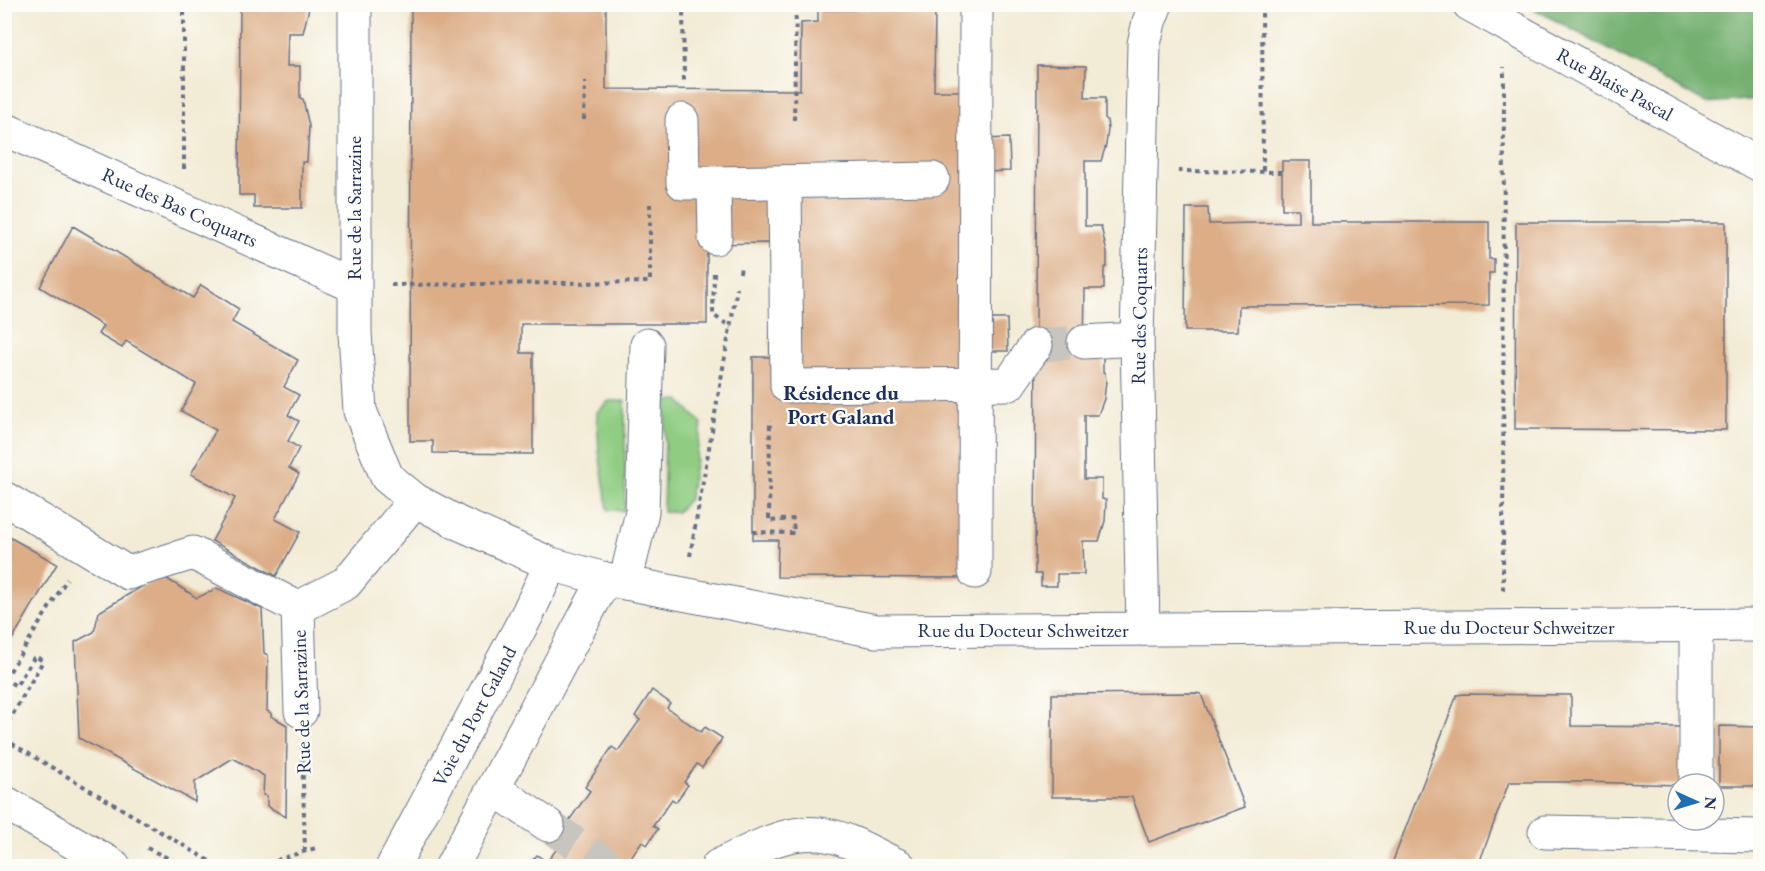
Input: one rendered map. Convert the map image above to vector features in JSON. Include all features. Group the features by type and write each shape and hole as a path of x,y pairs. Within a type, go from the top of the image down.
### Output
{"street":[{"name":"Rue de la Sarrazine","path":"355,4 354,286 360,411"},
{"path":"975,572 976,4"},
{"name":"Rue des Coquarts","path":"1143,629 1137,339 1144,44 1156,4"},
{"name":"Rue Blaise Pascal","path":"1469,4 1761,165"},
{"path":"682,120 715,238"},
{"name":"Rue des Bas Coquarts","path":"4,129 354,286"},
{"path":"699,183 933,179"},
{"path":"785,182 787,386 1009,384 1036,345"},
{"path":"1084,342 1137,339"},
{"path":"452,867 494,789 615,581 642,512 647,345"},
{"name":"Rue du Docteur Schweitzer","path":"360,411 387,477 415,500 458,523 551,564 615,581 876,631 1761,625"},
{"path":"4,498 128,573 193,553 298,608"},
{"name":"Rue de la Sarrazine","path":"301,711 298,608 346,583 415,500"},
{"name":"Voie du Port Galand","path":"393,867 528,613 551,564"},
{"path":"1696,626 1696,772"},
{"path":"494,789 548,825"},
{"path":"4,802 114,867"},
{"path":"1545,832 1666,828"},
{"path":"1726,831 1761,836"},
{"path":"718,867 774,839 807,832 833,836 899,867"}],"path":[{"path":"184,4 184,174"},
{"path":"683,4 684,81"},
{"path":"794,120 796,4"},
{"path":"1262,4 1263,172"},
{"path":"1503,627 1505,24"},
{"path":"584,120 585,81"},
{"path":"1142,171 1282,172"},
{"path":"405,285 650,282 650,184 699,183"},
{"path":"674,591 687,568 737,288"},
{"path":"713,315 730,327"},
{"path":"753,532 794,533 793,519 769,520 770,386 787,386"},
{"path":"4,730 43,661 35,656 16,686 5,679 87,547"},
{"name":"Rue de la Sarrazine","path":"301,711 305,850"},
{"path":"4,740 218,867"},
{"path":"269,867 280,859 319,847"}],"green space":[{"path":"1527,5 1760,5 1760,99 1707,103"},
{"path":"679,400 702,424 689,499 677,512 663,512 666,401"},
{"path":"609,401 625,401 625,511 608,510 599,452 597,412"}],"building":[{"path":"240,4 310,4 303,33 288,33 287,66 300,66 300,98 303,99 309,126 307,162 302,162 302,208 254,208 254,195 239,195"},
{"path":"411,4 606,4 606,89 800,90 801,23 818,22 818,10 935,9 934,91 966,91 964,578 777,577 778,540 753,540 753,357 770,357 771,243 707,244 707,324 521,324 521,353 533,353 533,454 433,453 433,441 410,441"},
{"path":"1037,65 1086,66 1085,98 1105,98 1105,118 1108,129 1101,161 1085,161 1085,226 1101,226 1107,253 1107,266 1104,269 1104,289 1085,289 1084,352 1103,352 1103,372 1106,381 1104,399 1098,415 1084,415 1084,479 1102,479 1102,499 1106,500 1105,521 1099,541 1083,541 1084,574 1057,574 1057,586 1041,586 1041,574 1035,574"},
{"path":"1009,138 1010,171 984,172 984,139"},
{"path":"1282,161 1311,161 1311,222 1489,222 1489,259 1494,259 1494,273 1489,273 1489,305 1239,306 1238,331 1185,331 1186,208 1208,208 1209,224 1298,222 1298,209 1282,209"},
{"path":"1516,222 1726,222 1726,430 1515,429"},
{"path":"73,226 193,298 201,285 239,309 232,322 298,360 284,387 299,395 288,415 299,421 288,441 299,448 289,468 299,474 275,519 300,532 276,576 212,541 235,498 191,474 216,430 181,411 196,384 126,341 122,348 98,334 103,326 40,287"},
{"path":"988,319 1007,319 1008,351 989,351"},
{"path":"4,534 57,564 4,653"},
{"path":"161,575 197,598 217,588 262,609 264,653 268,655 267,711 271,713 271,716 287,725 286,817 267,806 267,796 263,795 264,776 233,758 195,782 195,802 79,738 75,642 94,632 99,612"},
{"path":"652,690 670,703 667,708 701,732 705,727 722,738 702,768 697,764 684,782 688,785 676,802 672,799 653,826 658,829 647,845 642,841 625,866 528,866 537,855 547,862 559,846 548,839 562,819 568,822 590,791 585,787 612,747 618,751 640,720 635,716"},
{"path":"1052,694 1201,694 1245,807 1149,842 1132,797 1052,797"},
{"path":"1457,695 1571,695 1571,726 1682,727 1682,772 1666,772 1666,785 1509,782 1478,866 1391,866"},
{"path":"1719,726 1760,727 1760,786 1726,786 1726,772 1719,772"}],"tunnel":[{"path":"1036,345 1084,342"},
{"path":"548,825 610,866"}],"district":[{"name":"Résidence du Port Galand","path":"841,405"}]}
